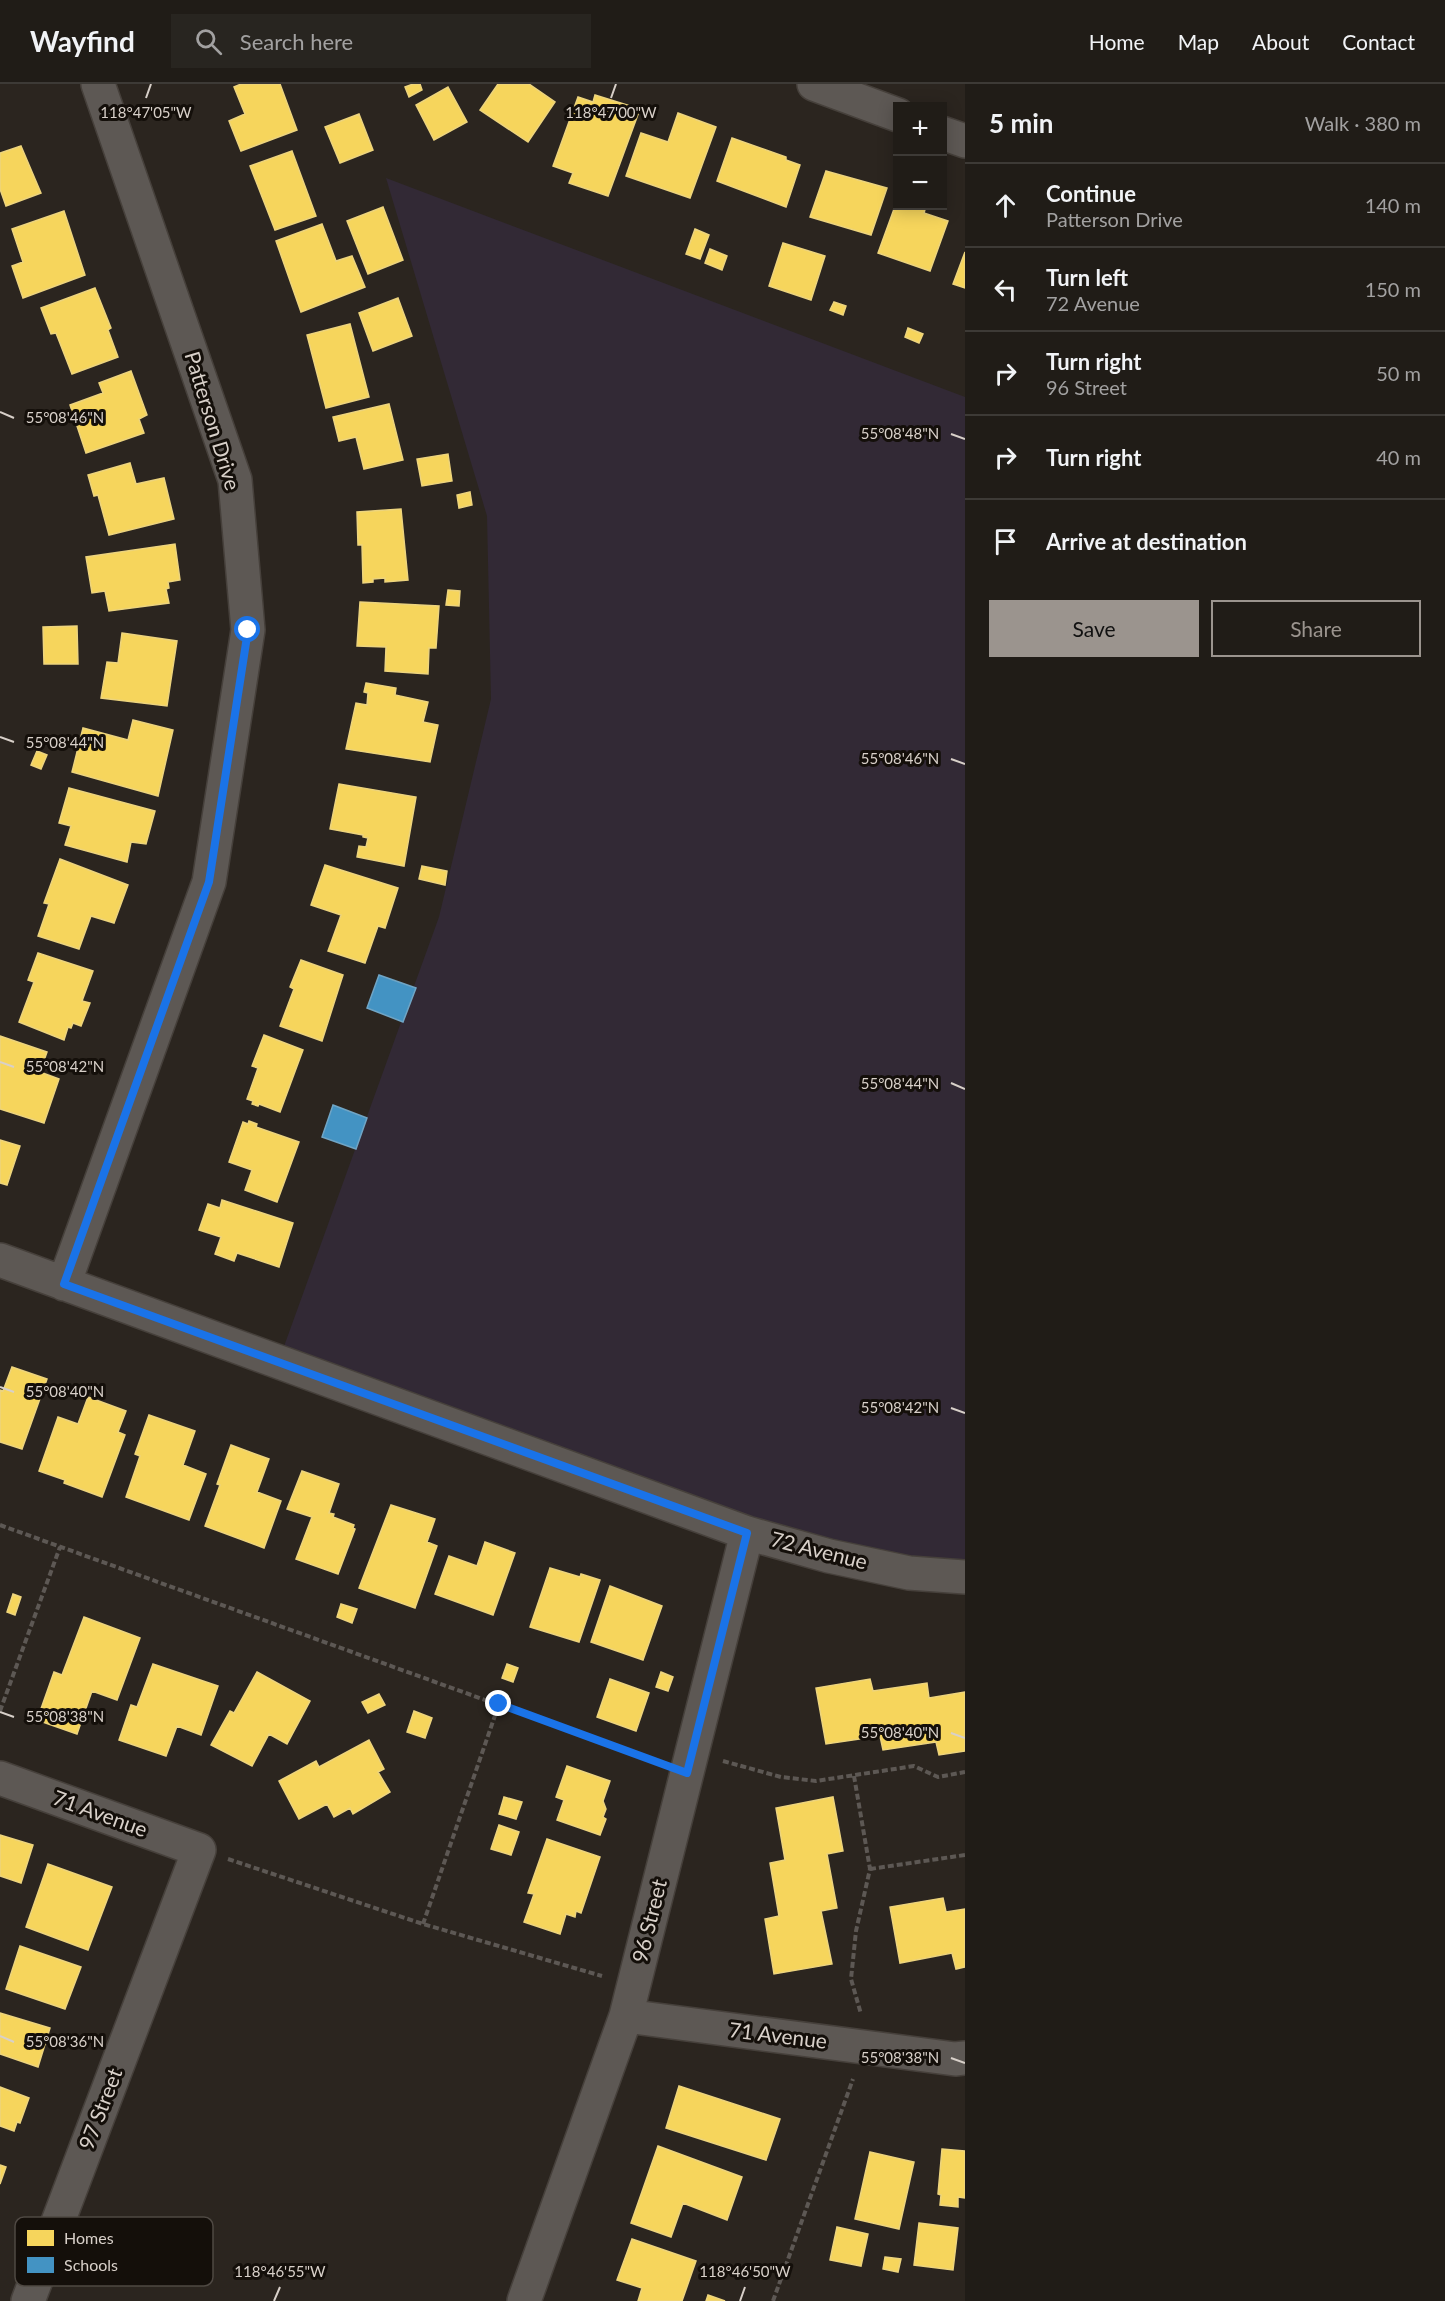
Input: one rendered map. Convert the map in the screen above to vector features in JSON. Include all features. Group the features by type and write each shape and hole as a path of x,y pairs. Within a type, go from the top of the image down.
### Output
{"street":[{"name":"Patterson Drive","path":"64,1284 209,882 248,630 235,480 98,84"},
{"path":"814,84 870,94 893,113"},
{"path":"947,135 965,141"},
{"name":"72 Avenue","path":"0,1260 747,1533 829,1556 909,1573 965,1577"},
{"name":"96 Street","path":"524,2301 626,2016 747,1533"},
{"name":"71 Avenue","path":"0,1778 199,1850"},
{"name":"97 Street","path":"60,2217 199,1850"},
{"name":"71 Avenue","path":"626,2016 955,2059 965,2058"},
{"name":"97 Street","path":"28,2301 34,2286"}],"path":[{"path":"0,1525 687,1773 724,1761 781,1777 816,1781 914,1766 938,1777 965,1773"},
{"path":"0,1711 60,1547"},
{"path":"423,1923 499,1704"},
{"path":"773,2301 865,2047 864,2025 851,1979 856,1931 870,1869 854,1776"},
{"path":"199,1850 423,1923 633,1985"},
{"path":"870,1869 965,1855"}],"shaded area":[{"path":"386,178 965,397 965,1577 909,1573 278,1363 439,917 491,699 487,516"}],"building: Homes":[{"path":"241,84 280,84 297,130 241,151 229,121 245,114 234,87"},
{"path":"420,84 422,90 409,97 405,87"},
{"path":"498,84 529,84 555,102 528,142 480,110"},
{"path":"448,87 467,122 434,140 416,105"},
{"path":"595,95 640,109 608,196 569,183 573,173 553,166 578,97 593,102"},
{"path":"678,113 716,127 690,198 626,176 641,133 668,142"},
{"path":"359,114 373,150 340,163 325,127"},
{"path":"732,138 786,157 786,160 800,165 786,207 717,181"},
{"path":"21,146 41,193 6,206 0,189 0,153"},
{"path":"292,151 316,216 275,230 250,166"},
{"path":"826,171 887,188 871,235 810,217"},
{"path":"383,207 403,260 368,274 347,221"},
{"path":"894,210 925,210 924,213 948,221 930,271 878,253"},
{"path":"64,211 85,275 23,298 12,266 23,262 12,229"},
{"path":"322,224 336,261 352,256 365,287 301,312 276,241"},
{"path":"695,229 709,235 700,259 686,254"},
{"path":"783,243 825,256 811,300 769,286"},
{"path":"710,249 727,256 722,270 705,263"},
{"path":"965,252 965,288 953,284"},
{"path":"95,288 111,328 108,330 118,357 72,374 56,333 51,334 41,308"},
{"path":"398,298 412,336 373,351 359,313"},
{"path":"834,302 846,306 843,315 830,310"},
{"path":"350,324 369,397 326,408 307,335"},
{"path":"908,328 923,334 919,343 905,337"},
{"path":"131,371 147,415 139,419 144,433 86,453 70,405 103,393 99,383"},
{"path":"389,404 403,460 364,469 356,437 339,441 333,417"},
{"path":"448,454 452,481 422,486 417,459"},
{"path":"130,463 136,484 164,478 174,519 109,535 98,495 94,496 88,475"},
{"path":"470,492 472,505 459,508 457,495"},
{"path":"401,509 408,580 385,582 385,578 363,583 362,545 358,545 357,512"},
{"path":"175,544 180,580 168,582 169,588 166,589 169,603 109,611 105,591 92,593 86,557"},
{"path":"448,590 460,591 459,606 446,605"},
{"path":"360,602 439,606 436,648 429,648 428,674 385,671 386,647 357,646"},
{"path":"77,626 78,664 44,664 43,627"},
{"path":"122,633 177,641 167,706 101,698 107,662 118,663"},
{"path":"366,683 396,688 395,695 428,702 423,722 438,725 430,762 346,749 356,703 367,705 368,693 364,692"},
{"path":"133,720 173,730 158,796 72,772 83,728 128,740"},
{"path":"37,751 47,755 41,769 31,765"},
{"path":"339,784 416,797 404,866 357,857 359,846 366,847 368,838 330,829"},
{"path":"69,788 155,811 146,844 131,842 127,862 65,845 71,826 59,823"},
{"path":"60,859 128,885 114,923 91,916 79,949 38,936 49,904 44,903"},
{"path":"325,865 398,888 385,928 378,926 365,963 328,951 341,915 311,905"},
{"path":"422,866 447,871 445,885 419,879"},
{"path":"38,953 93,971 82,1001 90,1003 81,1026 73,1023 71,1028 68,1027 64,1040 19,1022 34,982 28,980"},
{"path":"301,960 343,975 322,1041 280,1026 294,989 290,987"},
{"path":"264,1035 303,1050 280,1112 259,1104 258,1106 252,1104 253,1101 247,1099 258,1068 252,1066"},
{"path":"0,1036 47,1052 40,1072 59,1079 44,1123 0,1109"},
{"path":"249,1121 257,1124 256,1127 299,1142 277,1202 245,1190 252,1170 229,1162 243,1122 248,1124"},
{"path":"0,1140 20,1146 7,1185 0,1183"},
{"path":"222,1200 293,1223 279,1267 237,1253 234,1261 215,1254 221,1237 199,1230 208,1204 220,1208"},
{"path":"12,1367 47,1379 22,1449 0,1442 0,1390 3,1391"},
{"path":"88,1397 126,1411 118,1432 125,1435 102,1497 39,1471 58,1417 78,1424"},
{"path":"149,1415 195,1431 183,1465 206,1474 189,1520 126,1497 140,1456 135,1454"},
{"path":"231,1445 269,1459 257,1492 281,1501 264,1548 205,1526"},
{"path":"302,1471 339,1484 329,1513 334,1514 333,1517 354,1525 355,1529 338,1574 296,1559 312,1517 287,1509"},
{"path":"391,1505 435,1519 427,1542 437,1546 415,1608 359,1588"},
{"path":"485,1542 515,1553 493,1615 435,1594 449,1556 477,1566"},
{"path":"550,1568 600,1580 579,1642 530,1627"},
{"path":"610,1586 662,1606 643,1660 591,1642"},
{"path":"13,1594 21,1597 15,1615 7,1612"},
{"path":"341,1604 357,1609 352,1623 337,1617"},
{"path":"84,1617 140,1638 117,1700 92,1691 77,1734 37,1720 54,1672 62,1675"},
{"path":"153,1664 218,1686 201,1735 177,1726 166,1756 119,1740 131,1705 137,1707"},
{"path":"507,1664 518,1668 513,1682 502,1678"},
{"path":"257,1672 310,1701 287,1744 269,1734 252,1766 211,1745 230,1711 234,1713"},
{"path":"661,1672 673,1677 668,1691 656,1687"},
{"path":"610,1679 649,1693 636,1731 597,1717"},
{"path":"870,1679 873,1691 927,1683 929,1698 965,1692 965,1751 939,1755 936,1742 883,1750 880,1736 826,1744 816,1688"},
{"path":"379,1694 385,1705 368,1713 362,1702"},
{"path":"414,1711 432,1718 425,1738 407,1732"},
{"path":"369,1740 384,1769 378,1772 390,1792 353,1814 350,1808 334,1817 327,1804 299,1819 279,1781 316,1761 319,1767"},
{"path":"567,1766 610,1781 603,1801 606,1809 603,1817 606,1819 600,1835 557,1820 564,1800 556,1797"},
{"path":"504,1797 522,1802 516,1819 499,1814"},
{"path":"833,1797 843,1851 827,1854 837,1908 821,1911 832,1964 774,1974 765,1919 779,1916 770,1863 785,1860 776,1808"},
{"path":"499,1825 519,1832 511,1855 491,1849"},
{"path":"0,1835 33,1845 21,1883 0,1876"},
{"path":"547,1839 600,1857 581,1913 576,1911 575,1917 566,1914 560,1934 524,1922 534,1894 528,1893"},
{"path":"48,1864 112,1887 88,1950 26,1927"},
{"path":"943,1898 946,1912 965,1909 965,1967 956,1969 952,1953 900,1963 890,1907"},
{"path":"20,1946 81,1967 65,2009 6,1989"},
{"path":"0,2013 50,2028 38,2067 0,2054"},
{"path":"679,2086 780,2119 766,2160 666,2128"},
{"path":"0,2087 29,2098 20,2123 17,2122 14,2131 0,2126"},
{"path":"658,2146 742,2177 727,2220 683,2203 671,2237 631,2223"},
{"path":"942,2149 965,2151 965,2198 958,2197 958,2207 940,2205 941,2195 938,2194"},
{"path":"870,2152 914,2162 899,2229 855,2219"},
{"path":"0,2165 6,2167 0,2184"},
{"path":"919,2223 958,2228 953,2270 914,2265"},
{"path":"837,2227 868,2234 861,2266 830,2260"},
{"path":"632,2239 696,2261 682,2301 638,2301 642,2288 617,2280"},
{"path":"885,2257 901,2259 898,2272 883,2269"},
{"path":"708,2295 725,2301 706,2301"}],"building: Schools":[{"path":"379,975 416,988 403,1022 367,1008"},
{"path":"333,1105 367,1118 356,1149 322,1137"}],"route":[{"path":"248,630 209,882 64,1284 747,1533 687,1773 499,1704"}]}
